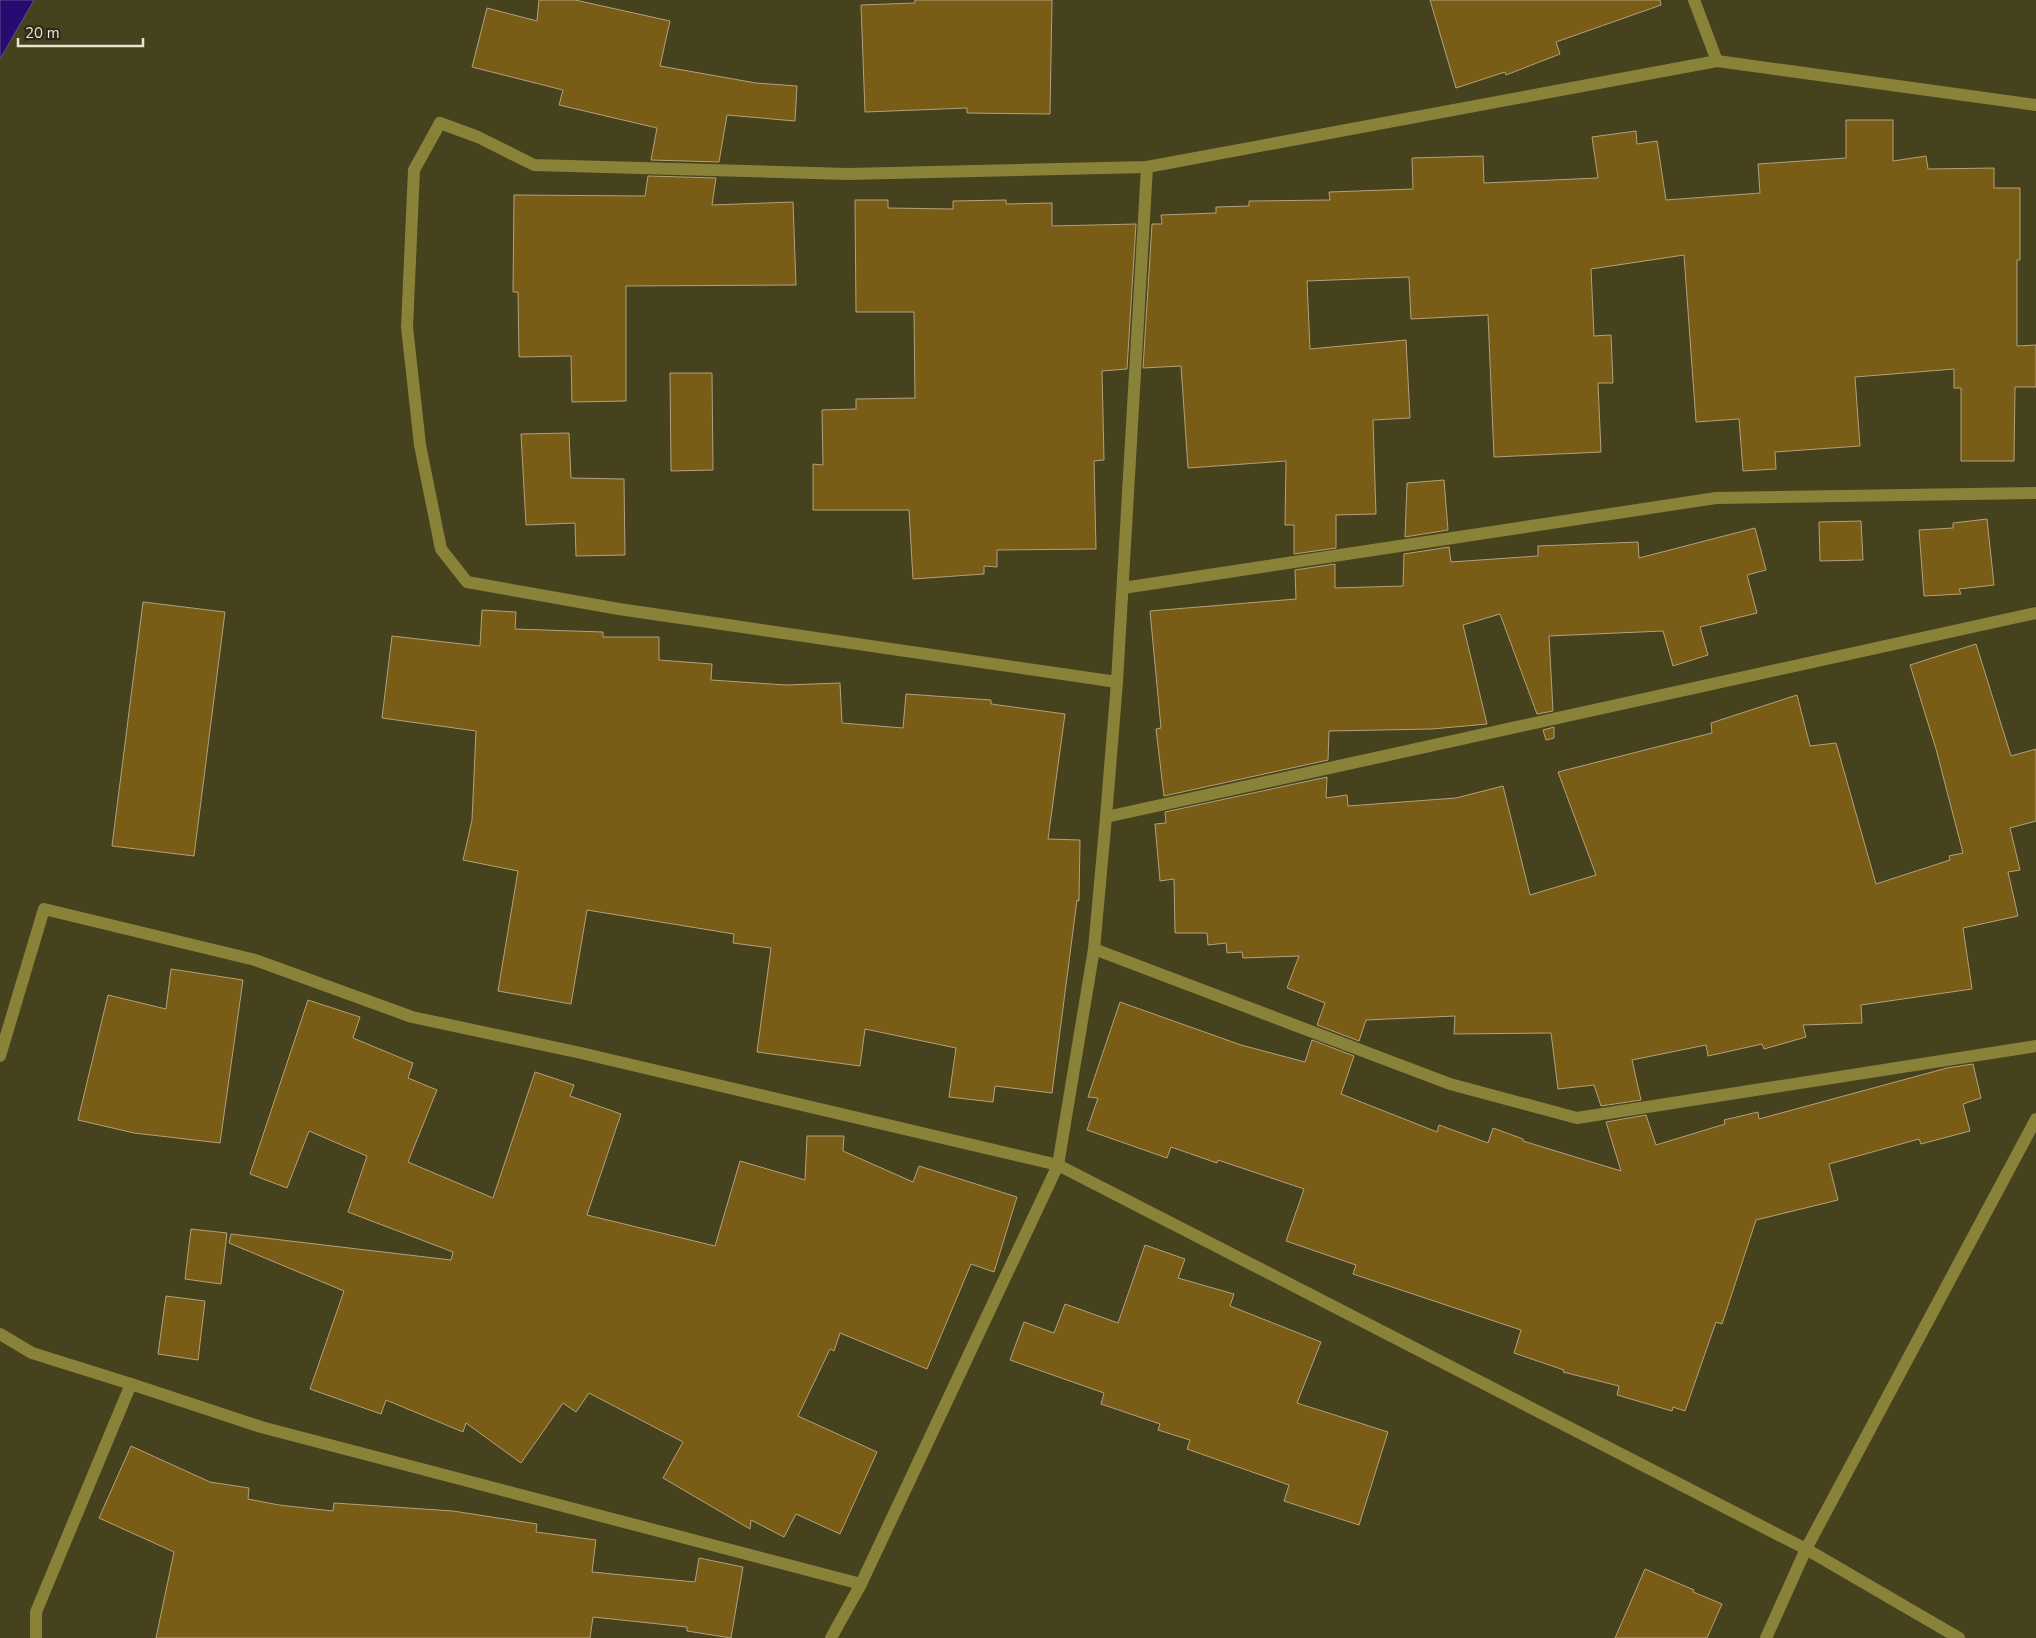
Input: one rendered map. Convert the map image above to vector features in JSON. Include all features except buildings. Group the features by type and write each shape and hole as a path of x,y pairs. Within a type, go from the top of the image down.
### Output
{"street":[{"path":"1694,0 1718,61"},
{"path":"1118,682 619,609 467,582 441,549 420,445 407,327 414,170 440,123 478,137 534,165 848,174 1146,167 1718,61 2036,105"},
{"path":"831,1638 861,1584 1058,1166 1094,949 1118,682 1146,167"},
{"path":"1123,588 1716,498 2036,493"},
{"path":"1106,818 2036,613"},
{"path":"0,1056 44,909 255,960 412,1017 581,1053 1058,1166 1806,1549 1959,1638"},
{"path":"1094,949 1450,1084 1577,1118 2036,1046"},
{"path":"1766,1638 1806,1549 2036,1119"},
{"path":"0,1334 32,1353 261,1427 861,1584"},
{"path":"36,1638 36,1612 131,1384"}],"shaded area":[{"path":"0,0 34,0 0,59"}]}
